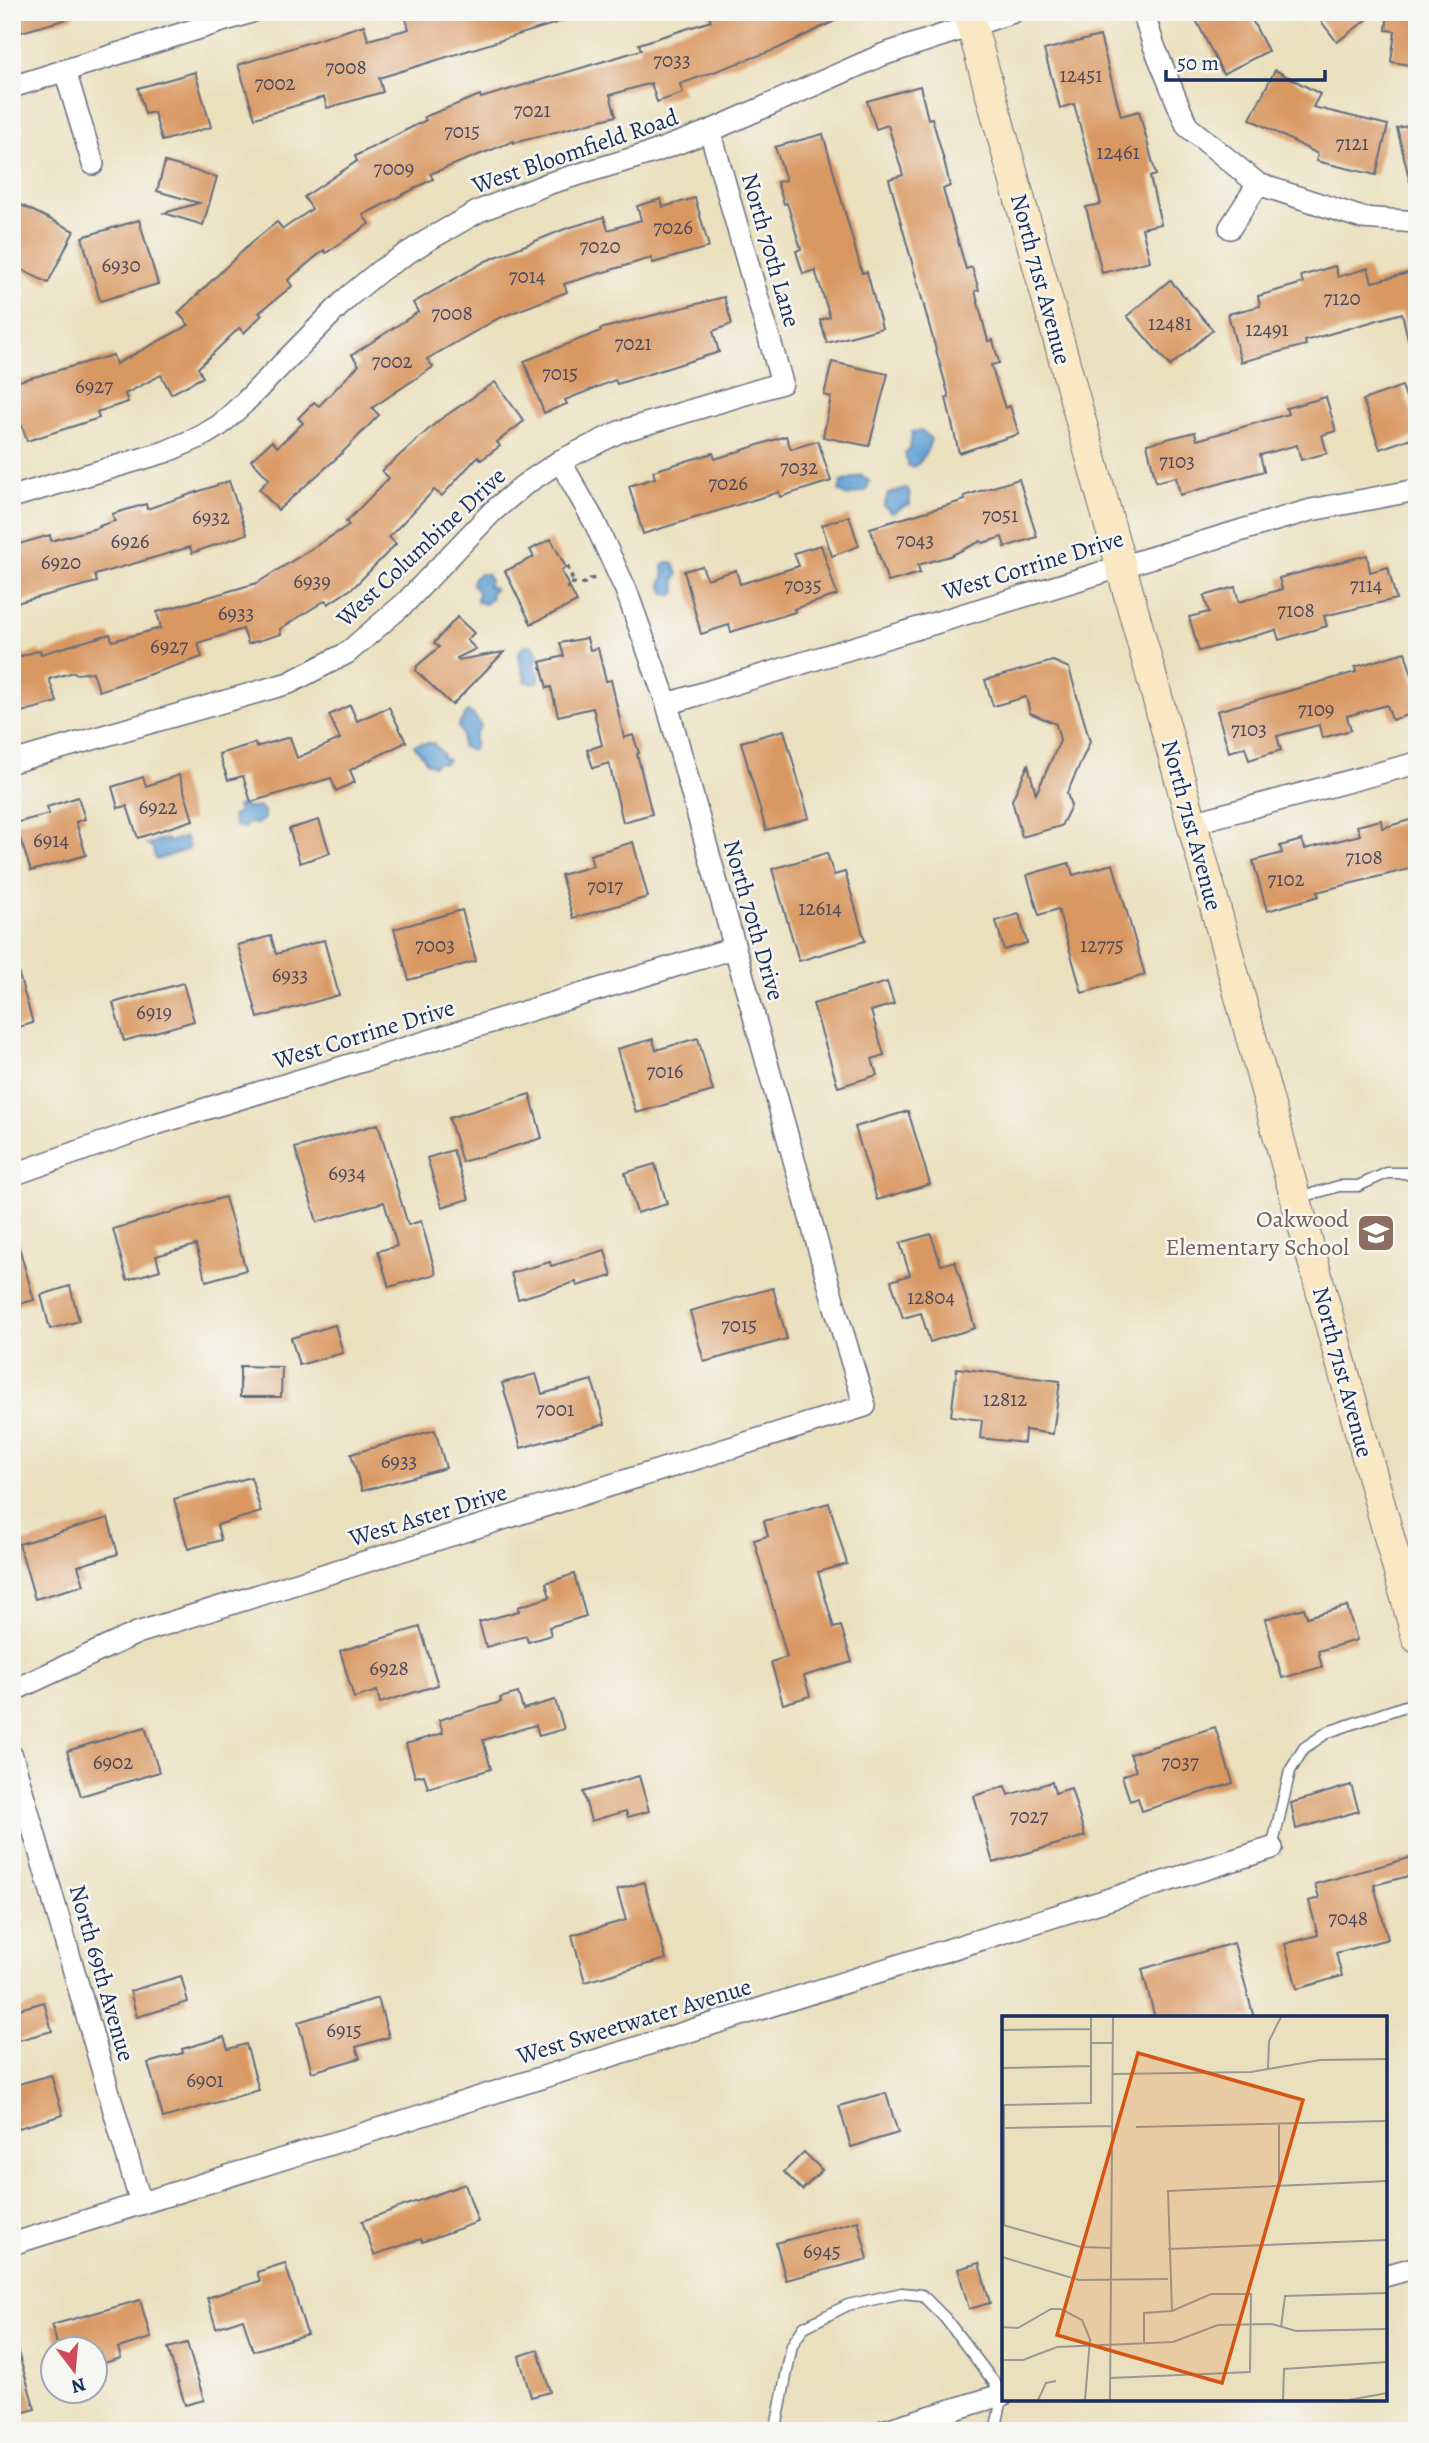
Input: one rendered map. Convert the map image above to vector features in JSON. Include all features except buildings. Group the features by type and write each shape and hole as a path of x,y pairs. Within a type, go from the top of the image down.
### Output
{"street":[{"path":"12,87 251,12"},
{"name":"West Bloomfield Road","path":"12,497 165,452 220,425 348,297 428,240 480,211 550,183 654,152 710,131 969,18 1013,12"},
{"path":"1143,12 1187,125 1258,184 1362,218 1417,222"},
{"name":"North 71st Avenue","path":"969,18 1417,1638"},
{"path":"65,71 93,163"},
{"name":"North 70th Lane","path":"710,131 782,383"},
{"path":"1230,228 1258,184"},
{"name":"West Columbine Drive","path":"12,762 289,683 347,653 405,603 492,512 524,485 560,461 619,432 782,383"},
{"name":"North 70th Drive","path":"560,461 594,521 617,570 667,704 865,1406"},
{"name":"West Corrine Drive","path":"667,704 1311,510 1417,490"},
{"path":"1192,823 1417,763"},
{"name":"West Corrine Drive","path":"12,1175 156,1124 734,948"},
{"name":"West Aster Drive","path":"12,1691 137,1633 865,1406"},
{"name":"North 69th Avenue","path":"12,1756 141,2204"},
{"name":"West Sweetwater Avenue","path":"12,2244 1272,1848"},
{"path":"1387,2275 1417,2267"},
{"path":"883,2431 1002,2395"}],"lane":[{"path":"1296,1199 1339,1186 1358,1186 1387,1173 1406,1173 1417,1179"},
{"path":"1272,1848 1290,1770 1304,1748 1328,1732 1417,1703"},
{"path":"778,2431 777,2423 792,2345 804,2327 848,2305 902,2293 922,2295 945,2318 1002,2391"},
{"path":"995,2431 1002,2401"}],"path":[{"path":"567,565 572,578 567,589"},
{"path":"571,583 583,584 617,570"}],"water":[{"path":"922,431 931,439 929,447 919,462 913,467 908,466 905,453 910,448 912,432"},
{"path":"861,475 869,481 866,491 847,496 839,491 841,482"},
{"path":"906,488 909,491 910,505 891,513 884,506 888,494"},
{"path":"674,563 678,575 675,579 676,592 673,595 664,593 661,583 664,577 663,565"},
{"path":"479,574 487,574 490,580 488,586 495,590 490,592 492,597 485,604 477,602 478,592 472,584"},
{"path":"523,646 534,646 540,658 534,661 539,676 539,681 535,684 526,682 518,655"},
{"path":"467,712 473,714 481,726 475,734 475,747 472,750 462,747 462,734 458,726"},
{"path":"433,743 443,754 442,758 448,760 444,764 439,762 433,766 426,762 414,746"},
{"path":"237,806 248,808 260,807 264,811 264,819 257,824 249,823 243,828 235,826 232,816 239,813"},
{"path":"186,837 189,849 156,860 152,847 147,844 166,839 168,842"}],"place":[{"name":"Oakwood Elementary School","path":"1376,1233"}]}
